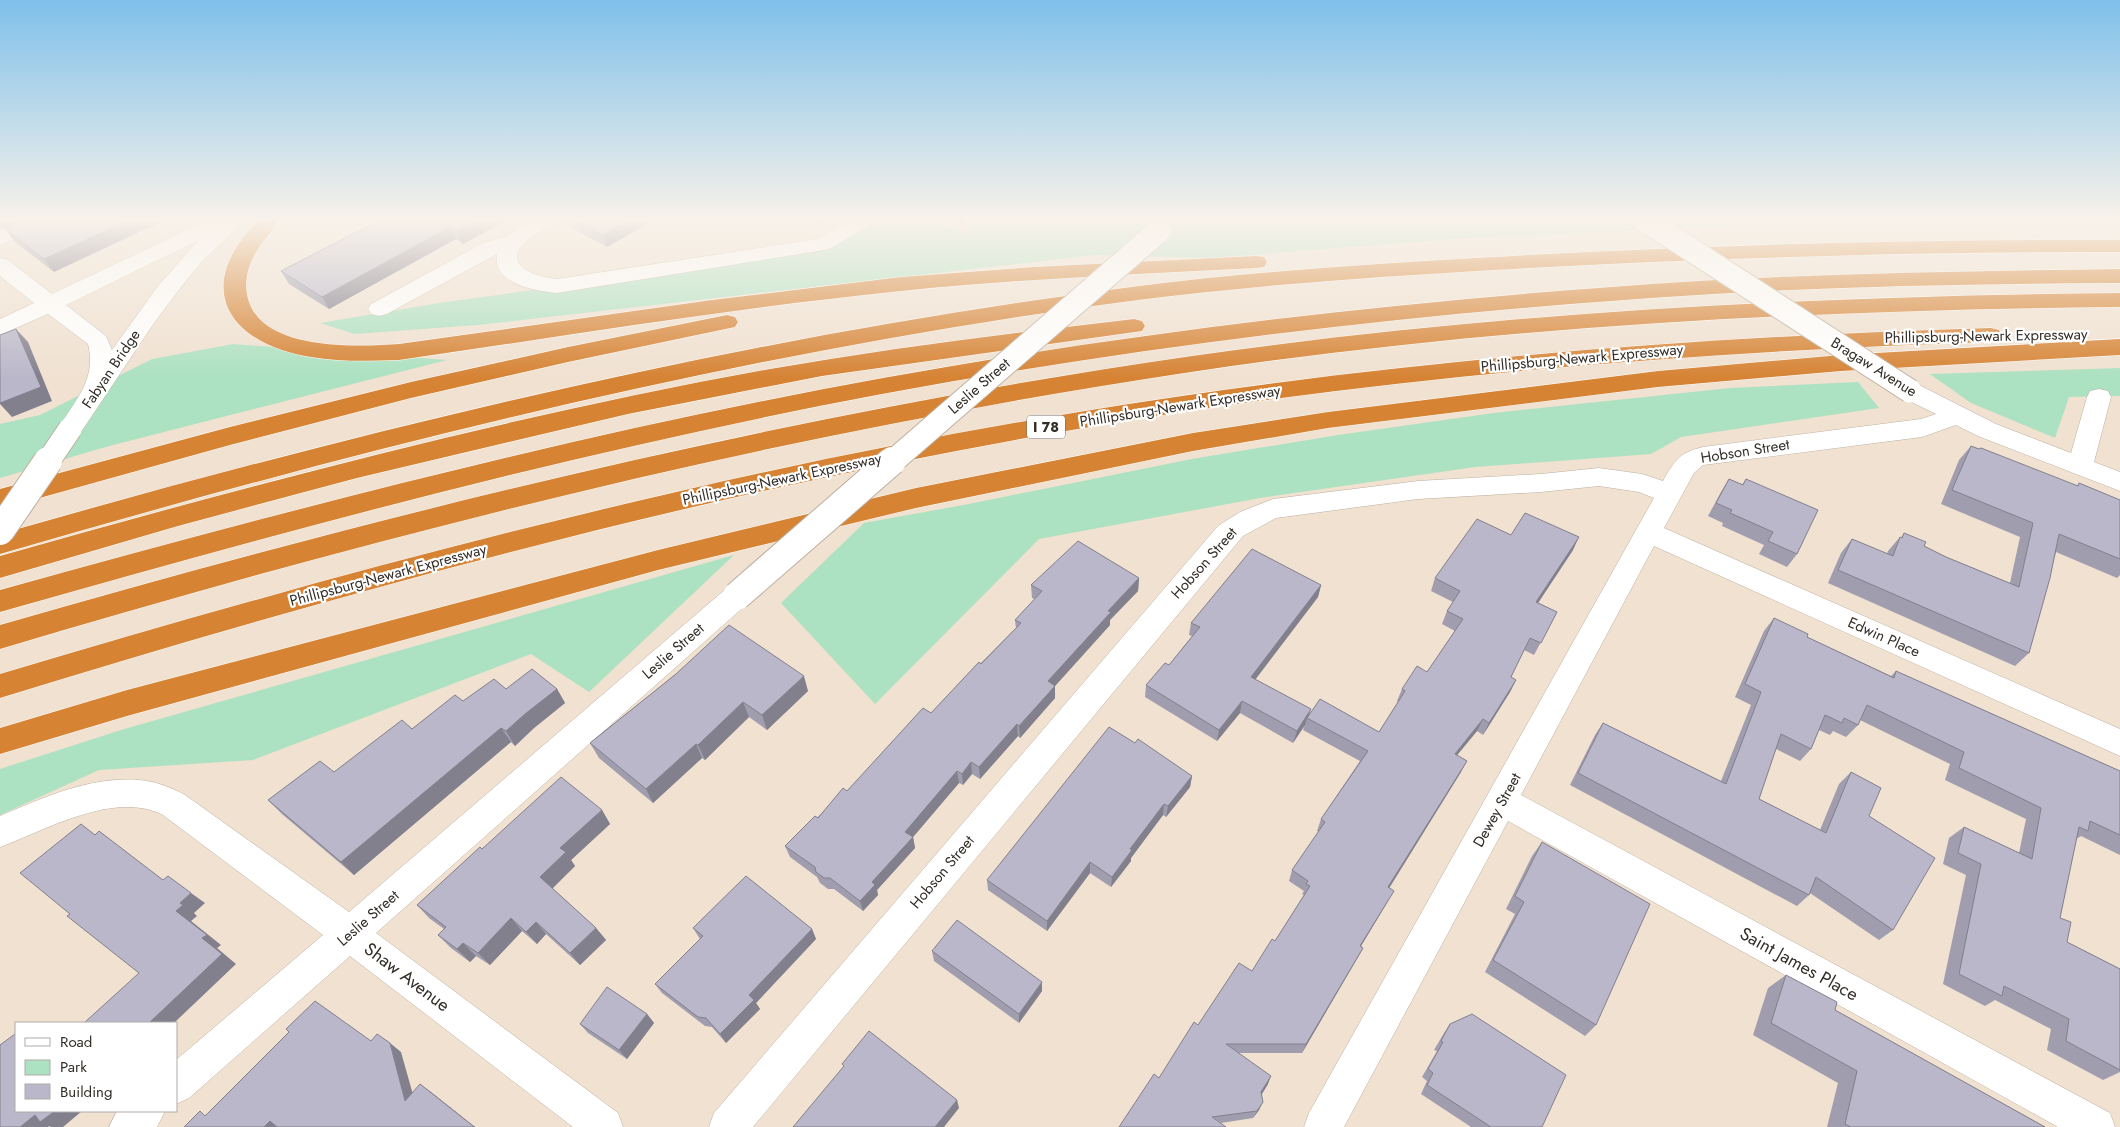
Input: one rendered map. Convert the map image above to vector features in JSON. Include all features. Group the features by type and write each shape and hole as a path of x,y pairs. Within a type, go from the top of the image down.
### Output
{"highway":[{"path":"238,273 234,293 240,311 256,328 282,342 298,347 334,352 399,352 806,295 1042,273"},
{"path":"0,544 194,488 447,423 602,388 790,349 966,317 1128,294 1220,283 1350,273"},
{"path":"0,499 122,464 309,415 578,352 865,296 1014,274"},
{"path":"0,567 244,499 500,434 665,398 818,369 912,354 1214,317 1354,306 1860,279 2120,276"},
{"path":"0,601 414,489 622,440 837,396 1006,364 1269,326 1440,307 1609,292"},
{"path":"0,637 262,561 568,484 876,417 1064,384 1330,346 1580,320 1847,304 2120,300"},
{"name":"Phillipsburg-Newark Expressway","path":"0,686 296,599 649,508 948,444 1130,413 1411,374 1676,349 1920,337 2120,333"},
{"path":"0,741 137,701 658,560 916,498 1193,442 1359,415 1667,378 1859,362 2120,347"}],"street":[{"path":"10,273 93,336 100,348 100,372 91,398"},
{"path":"0,328 115,273"},
{"name":"Fabyan Bridge","path":"0,530 136,332 180,273"},
{"path":"379,309 446,273"},
{"path":"513,273 525,281 539,285 557,286 647,273"},
{"name":"Leslie Street","path":"178,1083 1111,273"},
{"name":"Bragaw Avenue","path":"1727,273 1910,391 1987,430 2120,482"},
{"path":"2080,467 2099,397"},
{"name":"Hobson Street","path":"728,1127 1221,541 1236,526 1259,514 1281,508 1439,488 1541,483 1599,477 1642,483 1669,493 1684,467 1695,458 1916,428 1942,422 1954,414"},
{"name":"Dewey Street","path":"1323,1127 1669,493"},
{"name":"Edwin Place","path":"1648,532 2120,743"},
{"name":"Shaw Avenue","path":"0,832 68,805 117,794 138,794 156,797 174,805 350,934 604,1127"},
{"name":"Saint James Place","path":"1502,801 2096,1127"},
{"path":"128,1127 145,1112"}],"green space":[{"path":"646,273 941,273 478,325 354,334 320,323 439,303"},
{"path":"233,344 447,360 109,446 0,478 0,424 40,415 152,359"},
{"path":"2120,368 2120,396 2069,397 2055,438 1971,403 1930,374"},
{"path":"1858,382 1879,408 1681,437 1651,454 1475,467 1260,498 1039,539 875,704 781,603 864,523 1192,459 1338,435 1494,413 1730,388"},
{"path":"734,555 589,692 531,654 253,760 99,770 0,815 0,769 121,730"}],"building":[{"path":"284,273 367,273 322,297"},
{"path":"16,329 41,387 0,403 0,335"},
{"path":"1971,446 1981,448 2078,486 2079,483 2120,500 2120,559 2059,534 2050,578 2029,653 1838,570 1852,539 1893,556 1900,537 1902,538 1904,533 1926,542 1924,546 1946,557 2019,587 2033,523 1952,490"},
{"path":"1729,479 1743,485 1746,479 1818,510 1797,554 1768,541 1773,532 1730,513 1732,510 1716,503"},
{"path":"1525,513 1579,537 1536,602 1557,612 1541,643 1530,638 1511,677 1516,680 1489,723 1483,719 1455,754 1467,761 1388,887 1394,891 1360,946 1363,948 1306,1044 1226,1044 1271,1076 1261,1092 1263,1102 1257,1111 1212,1117 1226,1127 1119,1127 1154,1074 1159,1078 1194,1022 1198,1025 1239,963 1252,971 1272,939 1275,941 1310,886 1306,884 1308,881 1292,870 1325,822 1321,819 1368,751 1307,718 1320,699 1379,732 1405,691 1402,689 1417,666 1427,672 1463,619 1447,611 1460,591 1435,578 1477,519 1511,535"},
{"path":"1078,541 1139,578 1108,611 1111,612 1048,681 1055,686 1019,726 1017,724 979,767 971,762 962,774 957,771 905,832 913,837 872,882 875,885 860,901 830,878 824,878 816,872 815,867 785,846 815,816 818,818 843,788 847,791 923,708 931,713 979,662 981,664 1021,623 1015,620 1042,591 1031,585"},
{"path":"1252,549 1321,585 1251,677 1311,709 1297,731 1242,701 1219,730 1146,685 1165,663 1169,665 1200,627 1191,623"},
{"path":"1774,618 1808,634 1807,637 1894,678 1896,671 2120,771 2120,835 2090,821 2088,831 2079,827 2060,918 2071,922 2067,942 2120,969 2120,1070 2066,1041 2069,1019 2004,986 2002,996 1959,974 1981,864 1958,853 1964,827 2032,859 2041,808 1959,768 1964,752 1867,705 1858,725 1844,718 1842,723 1825,715 1811,749 1781,734 1759,799 1826,833 1851,772 1881,788 1869,816 1935,858 1893,930 1816,877 1809,895 1578,773 1603,723 1726,784 1761,692 1745,684"},
{"path":"729,625 804,676 762,715 743,702 698,745 696,744 646,789 590,743 676,674"},
{"path":"532,669 557,689 506,731 501,728 341,862 268,800 320,761 334,772 402,720 412,729 455,695 463,701 494,679 506,689"},
{"path":"1109,727 1135,743 1138,739 1192,776 1168,806 1164,804 1130,849 1132,850 1112,877 1090,862 1047,921 987,880"},
{"path":"561,777 602,810 560,848 566,852 540,877 596,928 570,953 536,922 526,932 511,918 478,953 463,943 457,949 438,935 446,927 417,905"},
{"path":"81,824 95,835 99,831 163,880 168,876 191,893 180,903 183,905 176,911 207,935 202,938 222,954 150,1022 85,1022 139,973 67,916 70,914 20,873"},
{"path":"1542,842 1650,904 1596,1025 1493,960 1524,902 1515,896"},
{"path":"746,876 812,929 749,995 754,1000 720,1034 706,1018 698,1017 655,984 703,936 693,928"},
{"path":"957,920 1042,982 1019,1014 932,951"},
{"path":"1786,975 1837,1002 1835,1010 2045,1127 1851,1127 1845,1124 1857,1071 1771,1023"},
{"path":"607,987 647,1014 619,1050 580,1024"},
{"path":"315,1001 371,1041 377,1034 390,1043 405,1101 420,1084 475,1127 277,1127 270,1121 264,1127 184,1127 200,1111 205,1116 289,1032 286,1029"},
{"path":"1472,1014 1566,1075 1542,1127 1491,1127 1427,1085 1433,1073 1428,1069 1443,1042 1441,1041 1450,1024"},
{"path":"869,1031 957,1100 935,1127 793,1127 844,1066 842,1064"},
{"path":"15,1034 15,1112 54,1112 40,1122 35,1115 20,1127 0,1127 0,1045"}]}
